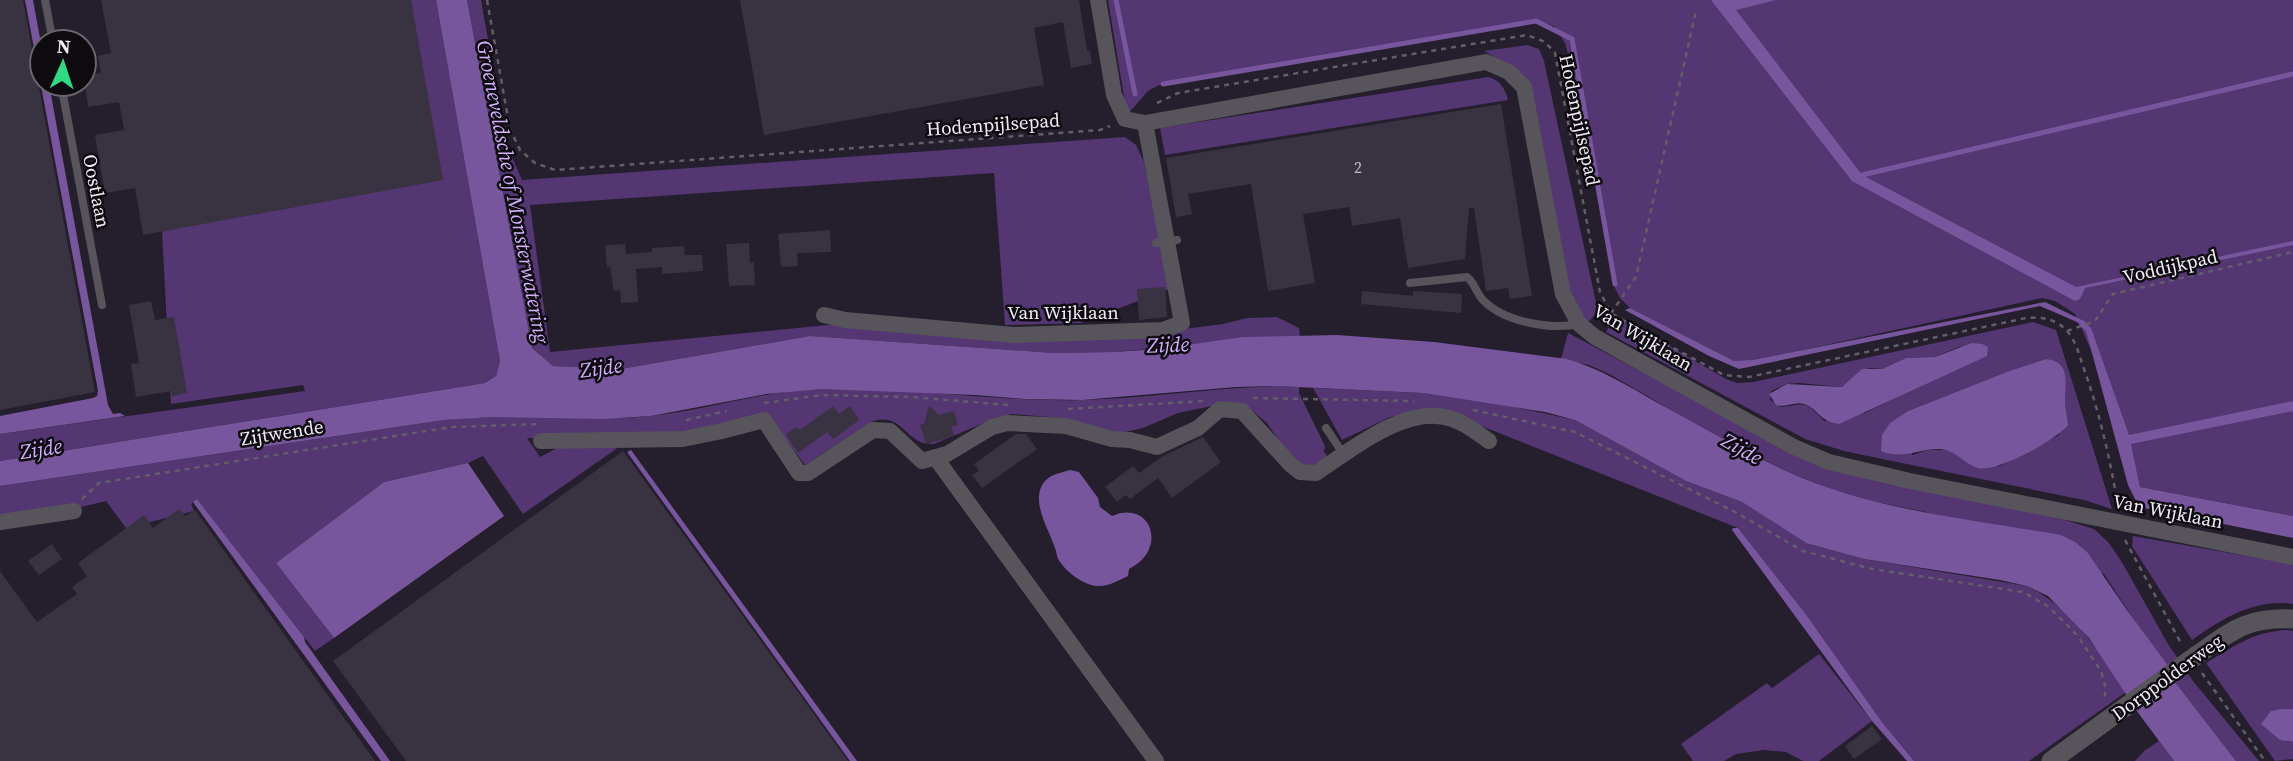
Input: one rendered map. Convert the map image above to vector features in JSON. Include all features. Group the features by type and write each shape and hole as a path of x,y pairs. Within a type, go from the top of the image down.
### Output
{"street":[{"path":"1098,0 1114,95 1125,119"},
{"name":"Van Wijklaan","path":"1125,119 1145,123 1486,62 1509,72 1524,87 1563,294 1578,324 1595,337 1794,447 1829,462 1910,481 2293,557"},
{"name":"Van Wijklaan","path":"824,315 845,320 1014,335 1164,330 1182,323 1145,123"},
{"path":"541,441 682,439 764,419 799,473 808,473 873,430 890,431 922,461 959,449 992,427 1007,423 1066,426 1112,439 1130,440 1157,447 1198,428 1220,409 1231,409 1242,411 1300,472 1316,474 1398,422 1437,415 1463,423 1489,441"},
{"path":"935,457 1156,761"},
{"path":"0,522 74,511"},
{"name":"Dorppolderweg","path":"2051,761 2235,628 2252,621 2271,618 2293,620"}],"lane":[{"path":"45,0 50,28"},
{"name":"Oostlaan","path":"64,98 102,305"},
{"path":"1410,283 1467,277 1472,280 1480,298 1504,316 1566,327 1578,324"},
{"path":"1326,428 1344,455"}],"path":[{"name":"Hodenpijlsepad","path":"488,0 510,129 520,150 535,163 555,170 1100,130 1125,119"},
{"path":"1595,337 1636,277 1696,11"},
{"name":"Hodenpijlsepad","path":"1157,103 1178,93 1527,35 1545,42 1555,53 1600,292 1611,313"},
{"name":"Voddijkpad","path":"2067,331 2095,321 2113,294 2293,252"},
{"path":"1611,313 1712,369 1737,377 1749,377 2026,318 2049,319 2067,331 2075,342 2098,410 2126,540 2193,657 2265,761"},
{"path":"762,404 822,395 911,397 1020,406"},
{"path":"1253,398 1416,401"},
{"path":"1058,409 1214,400"},
{"path":"676,423 737,409"},
{"path":"1468,409 1575,432 1735,512 1802,551 1872,569 2023,592 2049,607 2077,635 2101,671 2106,689 2106,721"},
{"name":"Zijtwende","path":"74,511 84,496 99,483 453,427 523,423 548,425"}],"shaded area":[{"path":"25,0 33,0 38,28 30,28"},
{"path":"150,0 436,0 500,361 496,376 485,383 0,461 0,434 305,391 303,385 171,404"},
{"path":"436,0 467,0 532,348 553,366 621,369 810,336 1054,353 1159,349 1243,337 1337,335 1434,342 1567,359 1614,378 1753,455 1818,484 1921,512 2061,535 2075,542 2087,552 2166,663 2175,682 2236,761 2174,761 2089,638 2048,596 2027,586 1864,559 1806,543 1742,502 1686,481 1575,420 1545,412 1423,393 1277,386 1082,400 822,389 766,394 651,416 444,420 0,486 0,461 485,383 496,376 500,361"},
{"path":"467,0 481,0 506,143 522,180 1125,137 1136,145 1144,162 1169,289 1081,323 1005,325 994,173 530,205 550,352 838,324 857,327 1176,330 1247,318 1277,317 1299,328 1300,336 1114,352 1054,353 810,336 621,369 553,366 532,348"},
{"path":"1108,0 2293,0 2293,516 2140,487 2129,435 2075,314 2055,301 2042,298 1739,364 1630,308 1620,298 1613,284 1583,111 1565,43 1554,26 1536,20 1163,83 1148,91 1127,115"},
{"path":"1711,0 1776,0 1736,10 1862,175 2076,287 2293,241 2293,245 2085,288 2080,299 2075,301 1852,181"},
{"path":"1527,45 1539,49 1544,61 1598,312 1588,322 1570,309 1529,100 1508,65 1484,51"},
{"path":"1488,77 1501,85 1508,100 1165,155 1160,128"},
{"path":"43,98 52,98 108,405 113,414 120,413 125,416 0,434 0,416 93,398 98,391"},
{"path":"2045,302 2084,321 2091,328 2129,435 2293,401 2293,411 2131,444 2140,487 2293,516 2293,538 2139,507 2128,485 2086,331 2077,322 2040,306 1739,369 1709,356 1625,310 1630,308 1734,361 1753,360"},
{"path":"1616,315 1737,383 1753,382 2033,322 2056,330 2112,509 2084,500 1844,451 1805,439 1606,332","holes":["1961,346 1913,389 1865,413 1824,421 1805,405 1781,407 1770,400 1771,391 1787,384 1842,387 1869,368 1882,369 1906,358 1935,357","2046,359 2064,395 2064,412 2059,435 2000,466 1975,467 1949,450 1928,450 1912,455 1908,411"]},
{"path":"1568,333 1804,457 2046,514 2094,529 2109,543 2123,564 2168,644 2193,681 2259,761 2236,761 2175,682 2104,574 1926,512 1830,489 1786,471 1702,428 1611,375 1589,365 1561,359"},
{"path":"1972,343 1988,347 1987,356 1839,424 1823,418 1804,404 1776,405 1769,394 1787,384 1842,387 1862,369 1882,369 1906,358 1935,357"},
{"path":"2046,359 2060,364 2065,374 2068,425 2039,447 2012,461 1987,468 1978,468 1955,454 1939,449 1896,454 1881,451 1882,435 1890,423 1908,411"},
{"path":"1277,386 1299,387 1299,393 1325,446 1327,459 1304,469 1288,454 1267,423 1248,407 1217,405 1178,413 1143,428 1120,433 1060,418 1012,414 998,417 934,444 916,440 898,424 882,420 871,422 805,465 769,417 648,438 527,438 540,457 565,444 626,442 523,514 483,456 468,463 384,482 276,563 334,638 315,651 197,499 191,504 194,511 126,528 106,501 0,518 0,486 444,420 518,416 635,417 672,413 779,393 823,389 1082,400"},
{"path":"1313,388 1423,393 1510,406 1575,420 1686,481 1742,502 1806,543 1864,559 2027,586 2058,606 2084,632 2126,692 2029,761 1914,761 1882,722 1805,613 1738,528 1436,408 1390,417 1342,440"},
{"path":"631,450 857,761 850,761 627,452"},
{"path":"468,463 504,516 334,638 276,563 384,482"},
{"path":"1070,470 1079,472 1098,498 1100,507 1112,516 1137,514 1145,520 1150,529 1149,550 1129,569 1128,576 1097,586 1075,577 1058,559 1042,514 1039,497 1047,479"},
{"path":"197,499 304,637 390,761 381,761 193,502"},
{"path":"1733,528 1738,528 1805,613 1882,722 1914,761 1907,761 1872,721"},
{"path":"2133,536 2293,564 2293,604 2252,607 2227,618 2192,640 2132,546"},
{"path":"2293,631 2293,709 2271,711 2287,742 2293,742 2293,759 2275,761 2206,663 2254,637"},
{"path":"1819,654 1872,721 1819,761 1803,761 1786,752 1764,750 1736,754 1724,761 1693,761 1681,744 1767,683 1772,688"},
{"path":"2293,709 2293,742 2280,740 2261,724 2271,711"},
{"path":"2159,741 2174,761 2135,761 2144,751"}],"building":[{"path":"0,0 23,0 28,28 28,98 41,98 95,392 0,410"},
{"path":"101,0 411,0 443,180 143,235 135,188 105,193 95,135 124,130 119,102 88,107 87,98 98,98 98,74 101,73 98,56 111,53"},
{"path":"740,0 1079,0 1087,51 1090,51 1092,64 1071,68 1063,22 1034,28 1044,85 764,135"},
{"path":"1501,104 1532,296 1510,299 1508,288 1486,291 1474,208 1469,208 1465,259 1408,268 1400,218 1352,226 1349,207 1303,214 1315,283 1268,291 1251,184 1188,194 1192,214 1176,217 1166,158"},
{"path":"830,230 831,252 797,253 798,266 781,267 778,234"},
{"path":"749,243 750,263 754,262 755,285 729,286 726,244"},
{"path":"625,244 626,254 652,252 652,248 684,246 685,255 702,255 703,271 662,274 662,267 636,269 638,302 621,303 620,290 614,291 610,267 607,267 605,245"},
{"path":"1165,287 1167,317 1139,320 1137,289"},
{"path":"1362,291 1413,296 1413,291 1462,294 1461,313 1361,304"},
{"path":"151,301 155,320 174,317 187,393 172,396 171,391 136,397 131,364 139,363 129,305"},
{"path":"833,406 839,414 850,406 859,420 833,439 827,432 798,453 786,434 797,427 800,430"},
{"path":"929,406 939,415 954,411 958,425 951,427 954,436 926,444 920,425 924,424"},
{"path":"1016,434 1026,434 1037,449 982,488 972,475 979,471 974,464"},
{"path":"1203,437 1221,462 1172,498 1158,478 1130,499 1126,495 1117,502 1105,487 1133,466 1139,473 1163,456"},
{"path":"623,451 848,761 406,761 333,661"},
{"path":"179,509 185,516 195,510 375,761 0,761 0,571 37,622 77,594 72,587 87,576 78,563 144,515 153,528"},
{"path":"52,544 62,559 39,575 28,561"},
{"path":"1872,726 1882,739 1854,759 1845,746"}],"waterway":[{"path":"1116,0 1135,94"},
{"path":"1163,84 1536,21 1572,39 1615,284"},
{"path":"1862,175 2293,74"}],"water label":[{"name":"Groeneveldsche of Monsterwatering","path":"513,192"},
{"name":"Zijde","path":"1168,345"},
{"name":"Zijde","path":"601,368"},
{"name":"Zijde","path":"41,449"},
{"name":"Zijde","path":"1742,449"}]}
